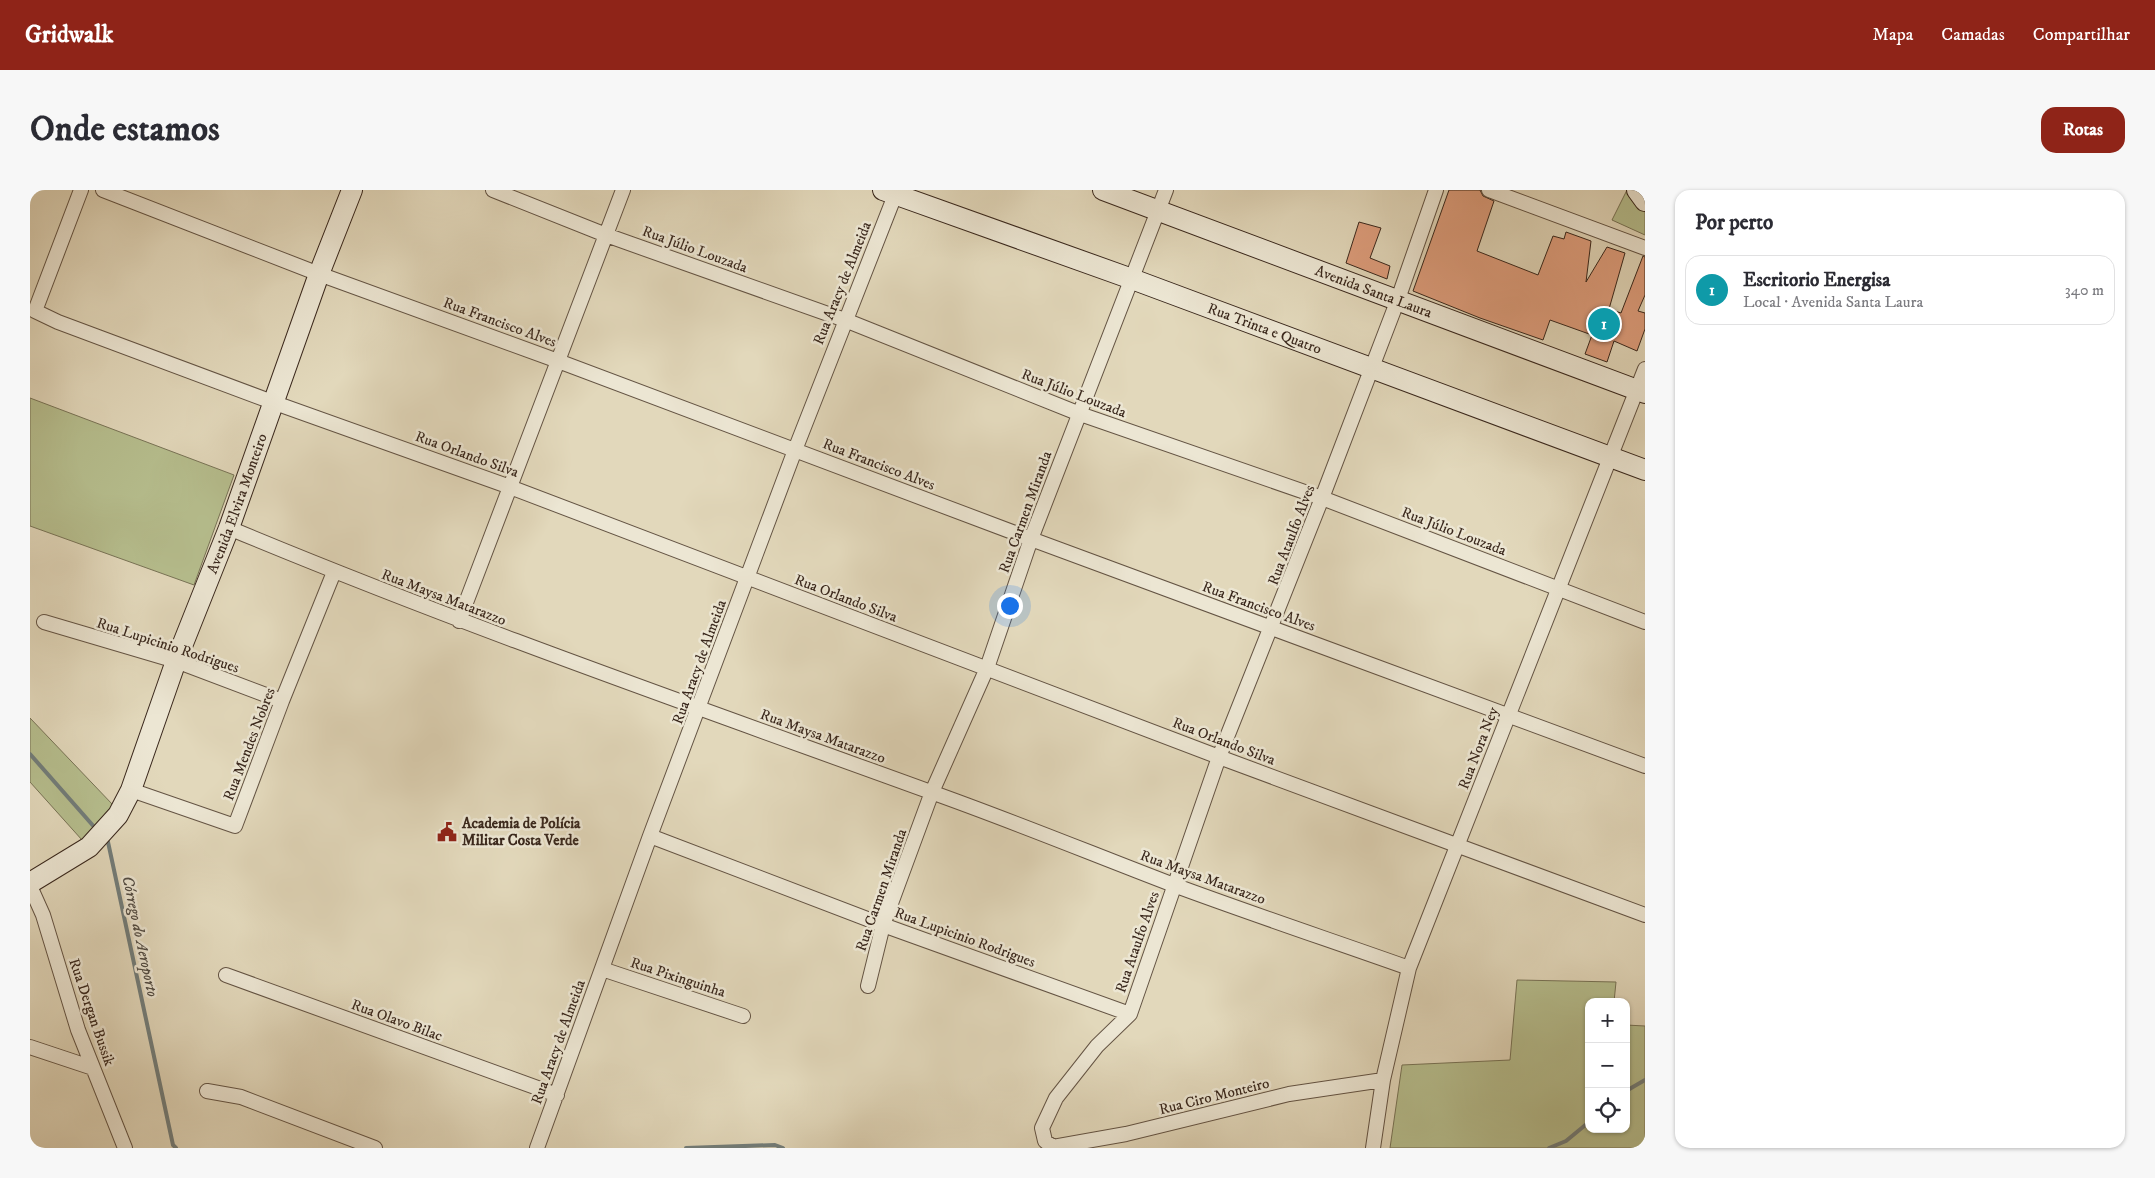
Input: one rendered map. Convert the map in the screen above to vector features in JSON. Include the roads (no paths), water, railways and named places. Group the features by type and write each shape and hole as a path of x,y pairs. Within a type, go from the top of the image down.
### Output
{"street":[{"name":"Rua Orlando Silva","path":"80,190 35,311 58,322 275,403 510,486 1220,757 1645,915"},
{"name":"Rua Francisco Alves","path":"104,190 319,274 558,361 1645,766"},
{"name":"Avenida Elvira Monteiro","path":"30,884 89,847 118,815 131,790 176,661 230,528 319,274 352,190"},
{"name":"Rua Júlio Louzada","path":"493,190 606,235 845,320 1080,414 1322,498 1645,622"},
{"path":"459,621 623,190"},
{"name":"Avenida Santa Laura","path":"1103,190 1397,302 1641,392"},
{"name":"Rua Carmen Miranda","path":"868,986 884,925 932,792 987,668 1032,539 1166,190"},
{"name":"Rua Ataulfo Alves","path":"1053,1147 1045,1141 1042,1128 1056,1098 1097,1046 1130,1014 1220,757 1372,368 1436,190"},
{"path":"1489,190 1645,248"},
{"path":"1636,190 1645,201"},
{"name":"Rua Trinta e Quatro","path":"892,192 1132,279 1645,470"},
{"name":"Rua Aracy de Almeida","path":"536,1148 557,1095 650,836 892,192"},
{"name":"Rua Nora Ney","path":"1373,1148 1383,1080 1409,968 1611,457 1641,392 1645,369"},
{"name":"Rua Maysa Matarazzo","path":"230,528 334,572 459,621 932,792 1174,885 1409,968"},
{"name":"Rua Mendes Nobres","path":"131,790 235,826 282,701 334,572"},
{"name":"Rua Lupicinio Rodrigues","path":"44,622 176,661 282,701"},
{"name":"Rua Lupicinio Rodrigues","path":"650,836 884,925 1130,1014"},
{"name":"Rua Dergan Bussik","path":"30,884 42,915 78,1030 125,1148"},
{"name":"Rua Pixinguinha","path":"602,969 743,1016"},
{"name":"Rua Olavo Bilac","path":"226,975 557,1095"},
{"path":"30,1047 94,1068"},
{"name":"Rua Ciro Monteiro","path":"1053,1147 1126,1134 1289,1094 1383,1080"},
{"path":"207,1091 242,1097 375,1148"}],"waterway":[{"name":"Córrego do Aeroporto","path":"30,754 96,829"},
{"name":"Córrego do Aeroporto","path":"104,838 108,842 173,1145 176,1148"},
{"path":"1630,1089 1645,1080"},
{"path":"1549,1148 1566,1141 1585,1125"},
{"path":"686,1148 775,1145 783,1148"}],"place":[{"name":"Escritorio Energisa","path":"1604,324"},
{"name":"Academia de Polícia Militar Costa Verde","path":"447,832"}]}
